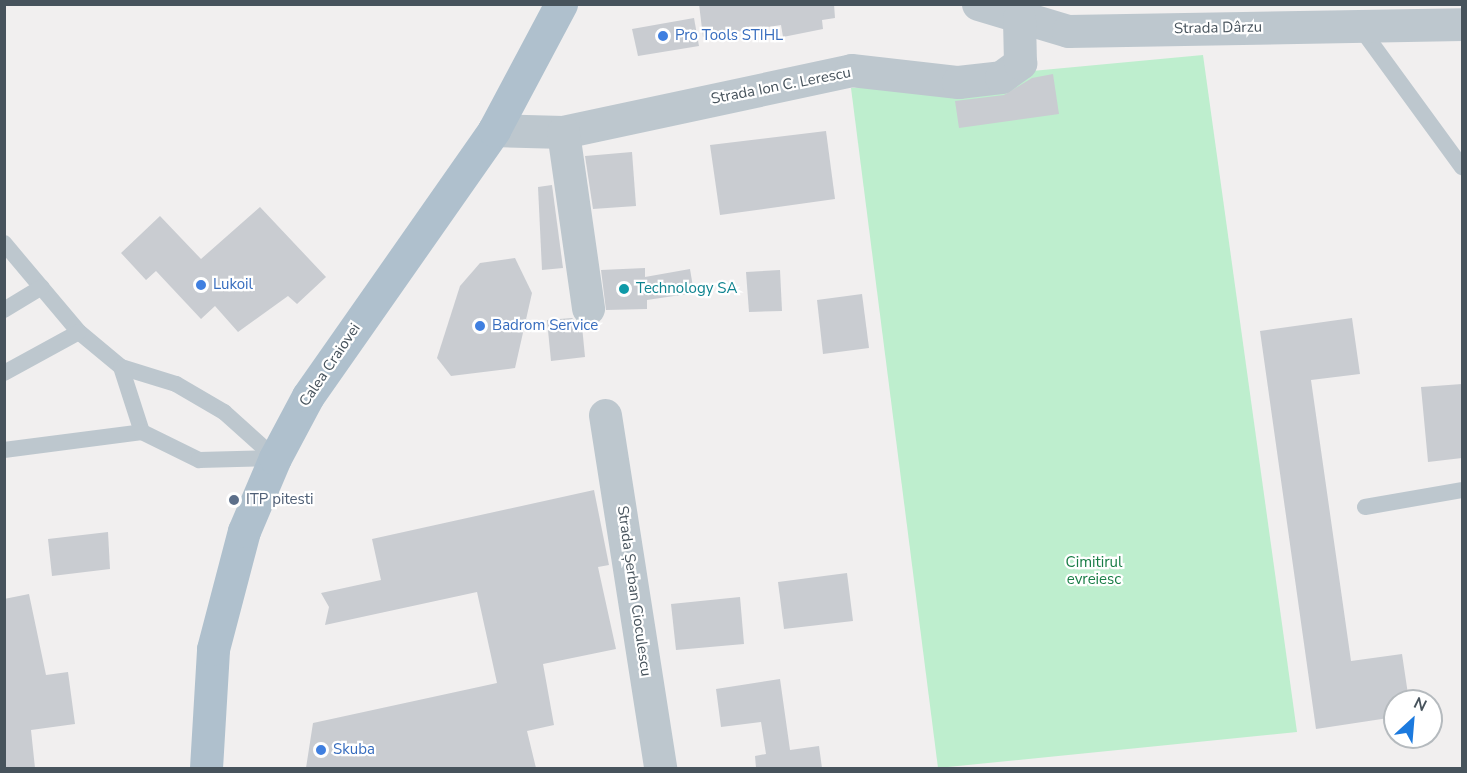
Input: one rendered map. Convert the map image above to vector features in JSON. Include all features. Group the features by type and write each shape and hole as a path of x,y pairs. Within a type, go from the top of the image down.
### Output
{"main road":[{"name":"Calea Craiovei","path":"207,768 213,649 244,531 274,458 320,378 494,130 561,4"}],"street":[{"name":"Strada Dârzu","path":"978,4 1068,31 1363,15 1462,24"},
{"name":"Strada Ion C. Lerescu","path":"494,130 563,132 851,70 958,82 1001,77 1020,63 1019,18"},
{"path":"563,132 588,308"},
{"name":"Strada Șerban Cioculescu","path":"604,415 660,768"}],"lane":[{"path":"1363,15 1462,167"},
{"path":"5,246 79,332 121,368 176,384 224,412 274,458"},
{"path":"4,310 42,287"},
{"path":"4,373 79,332"},
{"path":"121,368 142,432"},
{"path":"4,450 142,432 199,460 274,458"},
{"path":"1365,507 1462,490"}],"green space":[{"name":"Cimitirul evreiesc","path":"1203,55 1297,732 938,768 851,88"}],"building":[{"path":"699,4 834,4 835,18 822,20 823,29 783,37 781,25 703,37"},
{"path":"694,18 699,46 638,56 632,29"},
{"path":"1053,74 1059,114 959,128 955,101 1004,95 1032,78"},
{"path":"826,131 835,199 720,215 710,145"},
{"path":"632,152 636,206 593,209 585,156"},
{"path":"552,185 563,268 542,270 538,187"},
{"path":"260,207 326,277 297,304 288,296 238,332 215,306 201,319 156,271 146,280 121,253 160,216 201,259"},
{"path":"515,258 532,293 515,368 451,376 437,358 460,286 480,263"},
{"name":"Technology SA","path":"645,268 645,277 690,269 694,293 647,300 647,309 606,310 601,270"},
{"path":"780,270 782,311 749,312 746,272"},
{"path":"862,294 869,348 823,354 817,300"},
{"path":"572,318 582,326 585,357 551,361 547,320"},
{"path":"1352,318 1360,374 1311,380 1351,661 1402,654 1407,689 1383,689 1383,719 1316,729 1260,331"},
{"path":"1462,384 1462,458 1428,462 1421,387"},
{"path":"594,490 609,565 598,567 616,649 543,664 554,725 527,731 536,768 306,768 313,723 497,683 477,592 325,625 329,607 321,593 381,580 372,539"},
{"path":"108,532 110,569 52,576 48,539"},
{"path":"847,573 853,621 784,629 778,582"},
{"path":"29,594 46,675 68,672 75,724 31,730 35,768 4,768 4,599"},
{"path":"740,597 744,644 676,650 671,604"},
{"path":"780,679 790,750 819,746 822,768 756,768 755,756 766,754 761,722 721,727 716,689"}],"place":[{"name":"Pro Tools STIHL","path":"663,36"},
{"name":"Lukoil","path":"201,285"},
{"name":"Technology SA","path":"624,289"},
{"name":"Badrom Service","path":"480,326"},
{"name":"ITP pitesti","path":"234,500"},
{"name":"Skuba","path":"321,750"}]}
